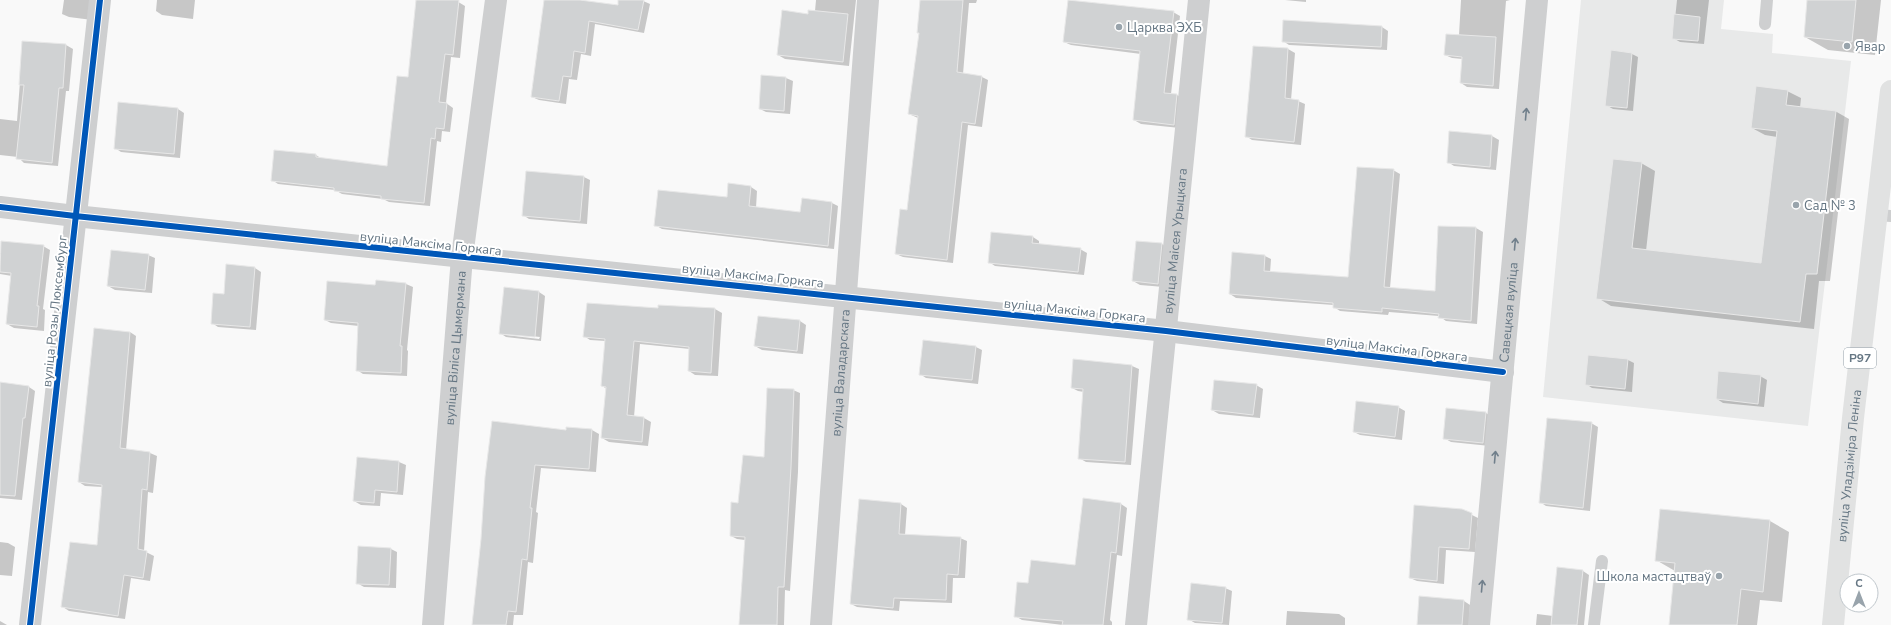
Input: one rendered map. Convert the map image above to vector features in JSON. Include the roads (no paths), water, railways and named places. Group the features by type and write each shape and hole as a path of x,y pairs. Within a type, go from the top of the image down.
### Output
{"main road":[{"name":"вуліца Уладзіміра Леніна","path":"1833,625 1853,418 1884,215 1891,98"}],"street":[{"name":"вуліца Розы Люксембург","path":"30,625 100,0"},
{"name":"вуліца Віліса Цымермана","path":"433,625 462,257 496,0"},
{"name":"вуліца Валадарскага","path":"822,625 845,296 868,0"},
{"name":"вуліца Маісея Урыцкага","path":"1136,625 1199,0"},
{"name":"Савецкая вуліца","path":"1479,625 1537,0"},
{"name":"вуліца Максіма Горкага","path":"0,207 1166,331 1503,372"}],"lane":[{"path":"1765,24 1767,0"},
{"path":"1594,625 1602,561"}],"place":[{"name":"Царква ЭХБ","path":"1119,27"},
{"name":"Явар","path":"1847,46"},
{"name":"Сад № 3","path":"1796,205"},
{"name":"Школа мастацтваў","path":"1719,576"}]}
